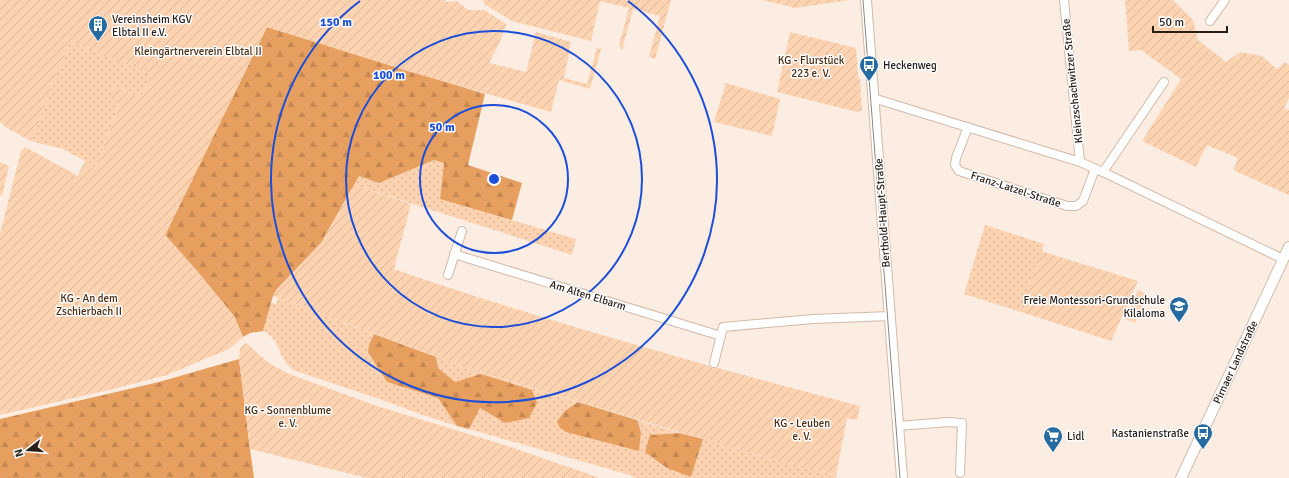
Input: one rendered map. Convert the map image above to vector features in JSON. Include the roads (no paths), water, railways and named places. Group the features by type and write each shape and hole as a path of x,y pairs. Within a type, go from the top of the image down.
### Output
{"street":[{"name":"Berthold-Haupt-Straße","path":"866,0 902,478"},
{"name":"Kleinzschachwitzer Straße","path":"1064,0 1080,162"},
{"path":"1210,21 1225,0"},
{"path":"1103,172 1164,82"},
{"path":"873,98 1080,162 1283,259"},
{"name":"Franz-Latzel-Straße","path":"968,127 956,158 956,165 959,171 1067,206 1076,206 1083,201 1095,169"},
{"path":"448,275 462,232"},
{"name":"Pirnaer Landstraße","path":"1181,478 1289,247"},
{"name":"Am Alten Elbarm","path":"454,254 721,336"},
{"path":"714,363 723,327 814,319 890,316"},
{"path":"898,426 950,422 962,423 960,473"}],"tram line":[{"path":"863,0 900,478"}],"place":[{"name":"Vereinsheim KGV Elbtal II e.V.","path":"98,42"},
{"name":"Heckenweg","path":"869,82"},
{"name":"Freie Montessori-Grundschule Kilaloma","path":"1179,323"},
{"name":"Kastanienstraße","path":"1203,450"},
{"name":"Lidl","path":"1053,453"}],"park label":[{"name":"Kleingärtnerverein Elbtal II","path":"198,51"},
{"name":"KG - Flurstück 223 e. V.","path":"811,66"},
{"name":"KG - An dem Zschierbach II","path":"89,304"},
{"name":"KG - Sonnenblume e. V.","path":"288,416"},
{"name":"KG - Leuben e. V.","path":"802,429"}]}
